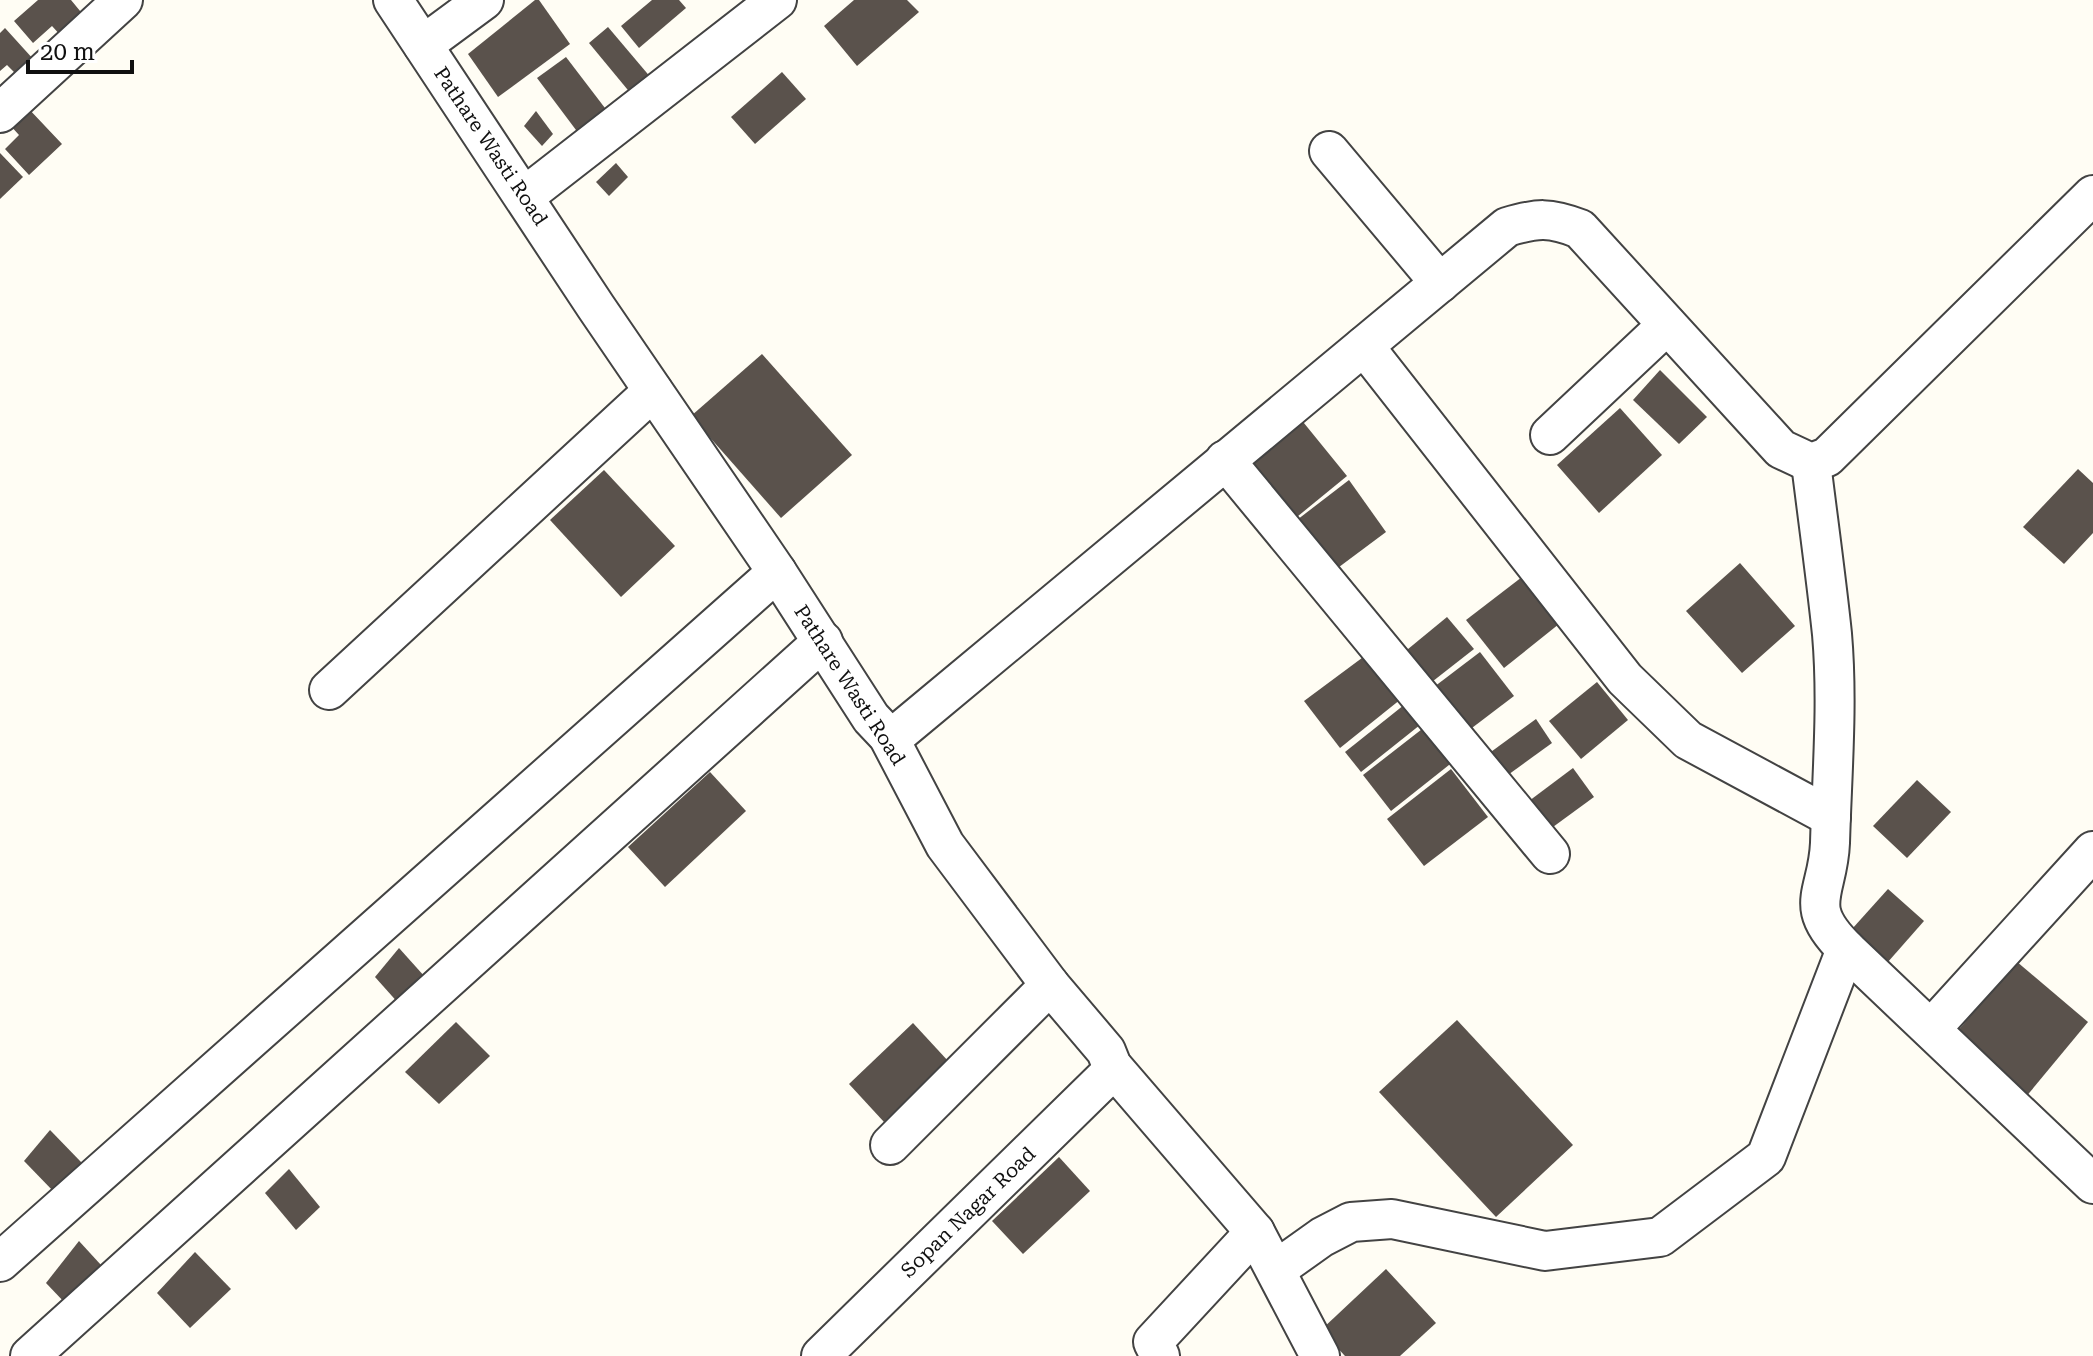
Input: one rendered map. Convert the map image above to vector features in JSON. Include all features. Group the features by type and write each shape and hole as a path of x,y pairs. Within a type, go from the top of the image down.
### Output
{"street":[{"path":"0,113 123,0"},
{"name":"Pathare Wasti Road","path":"393,0 823,641 871,718 888,736 945,845 1050,985 1106,1051 1112,1066 1255,1232 1320,1356"},
{"path":"423,45 484,0"},
{"path":"525,196 777,0"},
{"path":"1329,151 1440,283"},
{"path":"888,736 902,730 1123,549 1225,460 1507,227 1537,219 1560,221 1580,229 1781,449 1811,463 1827,457 2093,195"},
{"path":"1550,435 1667,325"},
{"path":"1364,346 1625,679 1654,710 1688,740 1831,817"},
{"path":"329,690 653,391"},
{"path":"1225,460 1550,854"},
{"path":"1811,463 1832,636 1834,734 1829,849 1819,902 1820,916 1830,934 2093,1184"},
{"path":"0,1262 777,572"},
{"path":"30,1356 823,641"},
{"path":"1931,1029 2093,851"},
{"path":"1277,1269 1322,1237 1351,1222 1392,1219 1545,1251 1660,1237 1766,1157 1846,949"},
{"path":"890,1145 1050,985"},
{"name":"Sopan Nagar Road","path":"821,1356 1107,1076 1112,1066"},
{"path":"1160,1356 1153,1342 1255,1232"}],"building":[{"path":"38,0 71,0 85,17 62,37 52,26 33,43 14,21"},
{"path":"535,0 539,0 570,44 498,97 468,54"},
{"path":"652,0 679,0 686,8 639,48 621,26"},
{"path":"854,0 907,0 919,12 857,66 824,26"},
{"path":"608,27 652,79 632,95 589,43"},
{"path":"5,28 34,60 17,75 7,65 0,71 0,33"},
{"path":"566,57 608,112 579,134 537,78"},
{"path":"782,72 806,99 755,144 731,117"},
{"path":"27,107 62,144 29,175 5,149 19,135 9,124"},
{"path":"536,111 553,134 542,146 524,126"},
{"path":"0,153 23,177 0,199"},
{"path":"616,163 628,177 609,196 596,182"},
{"path":"762,354 852,455 781,518 691,416"},
{"path":"1660,370 1707,417 1679,444 1633,400"},
{"path":"1620,408 1662,455 1599,513 1557,465"},
{"path":"1295,412 1347,476 1292,521 1240,457"},
{"path":"2078,469 2093,483 2093,533 2064,564 2023,527"},
{"path":"604,470 675,546 621,597 550,520"},
{"path":"1349,480 1386,532 1331,573 1293,523"},
{"path":"1740,563 1795,626 1742,673 1686,611"},
{"path":"1522,577 1559,624 1504,668 1466,620"},
{"path":"1447,617 1474,649 1428,685 1402,654"},
{"path":"1370,652 1406,695 1340,748 1304,701"},
{"path":"1480,652 1514,696 1464,734 1430,690"},
{"path":"1597,682 1628,720 1581,759 1549,721"},
{"path":"1409,701 1425,721 1361,772 1345,752"},
{"path":"1536,719 1552,743 1501,780 1484,757"},
{"path":"1426,726 1454,761 1391,811 1363,775"},
{"path":"1573,768 1594,797 1542,835 1521,807"},
{"path":"1451,769 1488,817 1424,866 1387,819"},
{"path":"710,772 746,811 665,887 628,847"},
{"path":"1917,780 1951,812 1907,858 1873,826"},
{"path":"1888,889 1924,921 1880,971 1843,939"},
{"path":"399,948 425,977 400,1005 375,977"},
{"path":"2016,961 2088,1022 2025,1098 1952,1038"},
{"path":"1457,1020 1573,1145 1496,1217 1379,1092"},
{"path":"456,1022 490,1056 439,1104 405,1072"},
{"path":"913,1023 949,1062 884,1122 849,1084"},
{"path":"50,1130 82,1163 55,1193 24,1161"},
{"path":"1059,1157 1090,1191 1023,1254 992,1221"},
{"path":"289,1169 320,1207 296,1230 265,1193"},
{"path":"79,1241 101,1265 66,1304 46,1283"},
{"path":"195,1252 231,1289 190,1328 157,1293"},
{"path":"1386,1269 1436,1323 1400,1356 1345,1356 1321,1330"}]}
